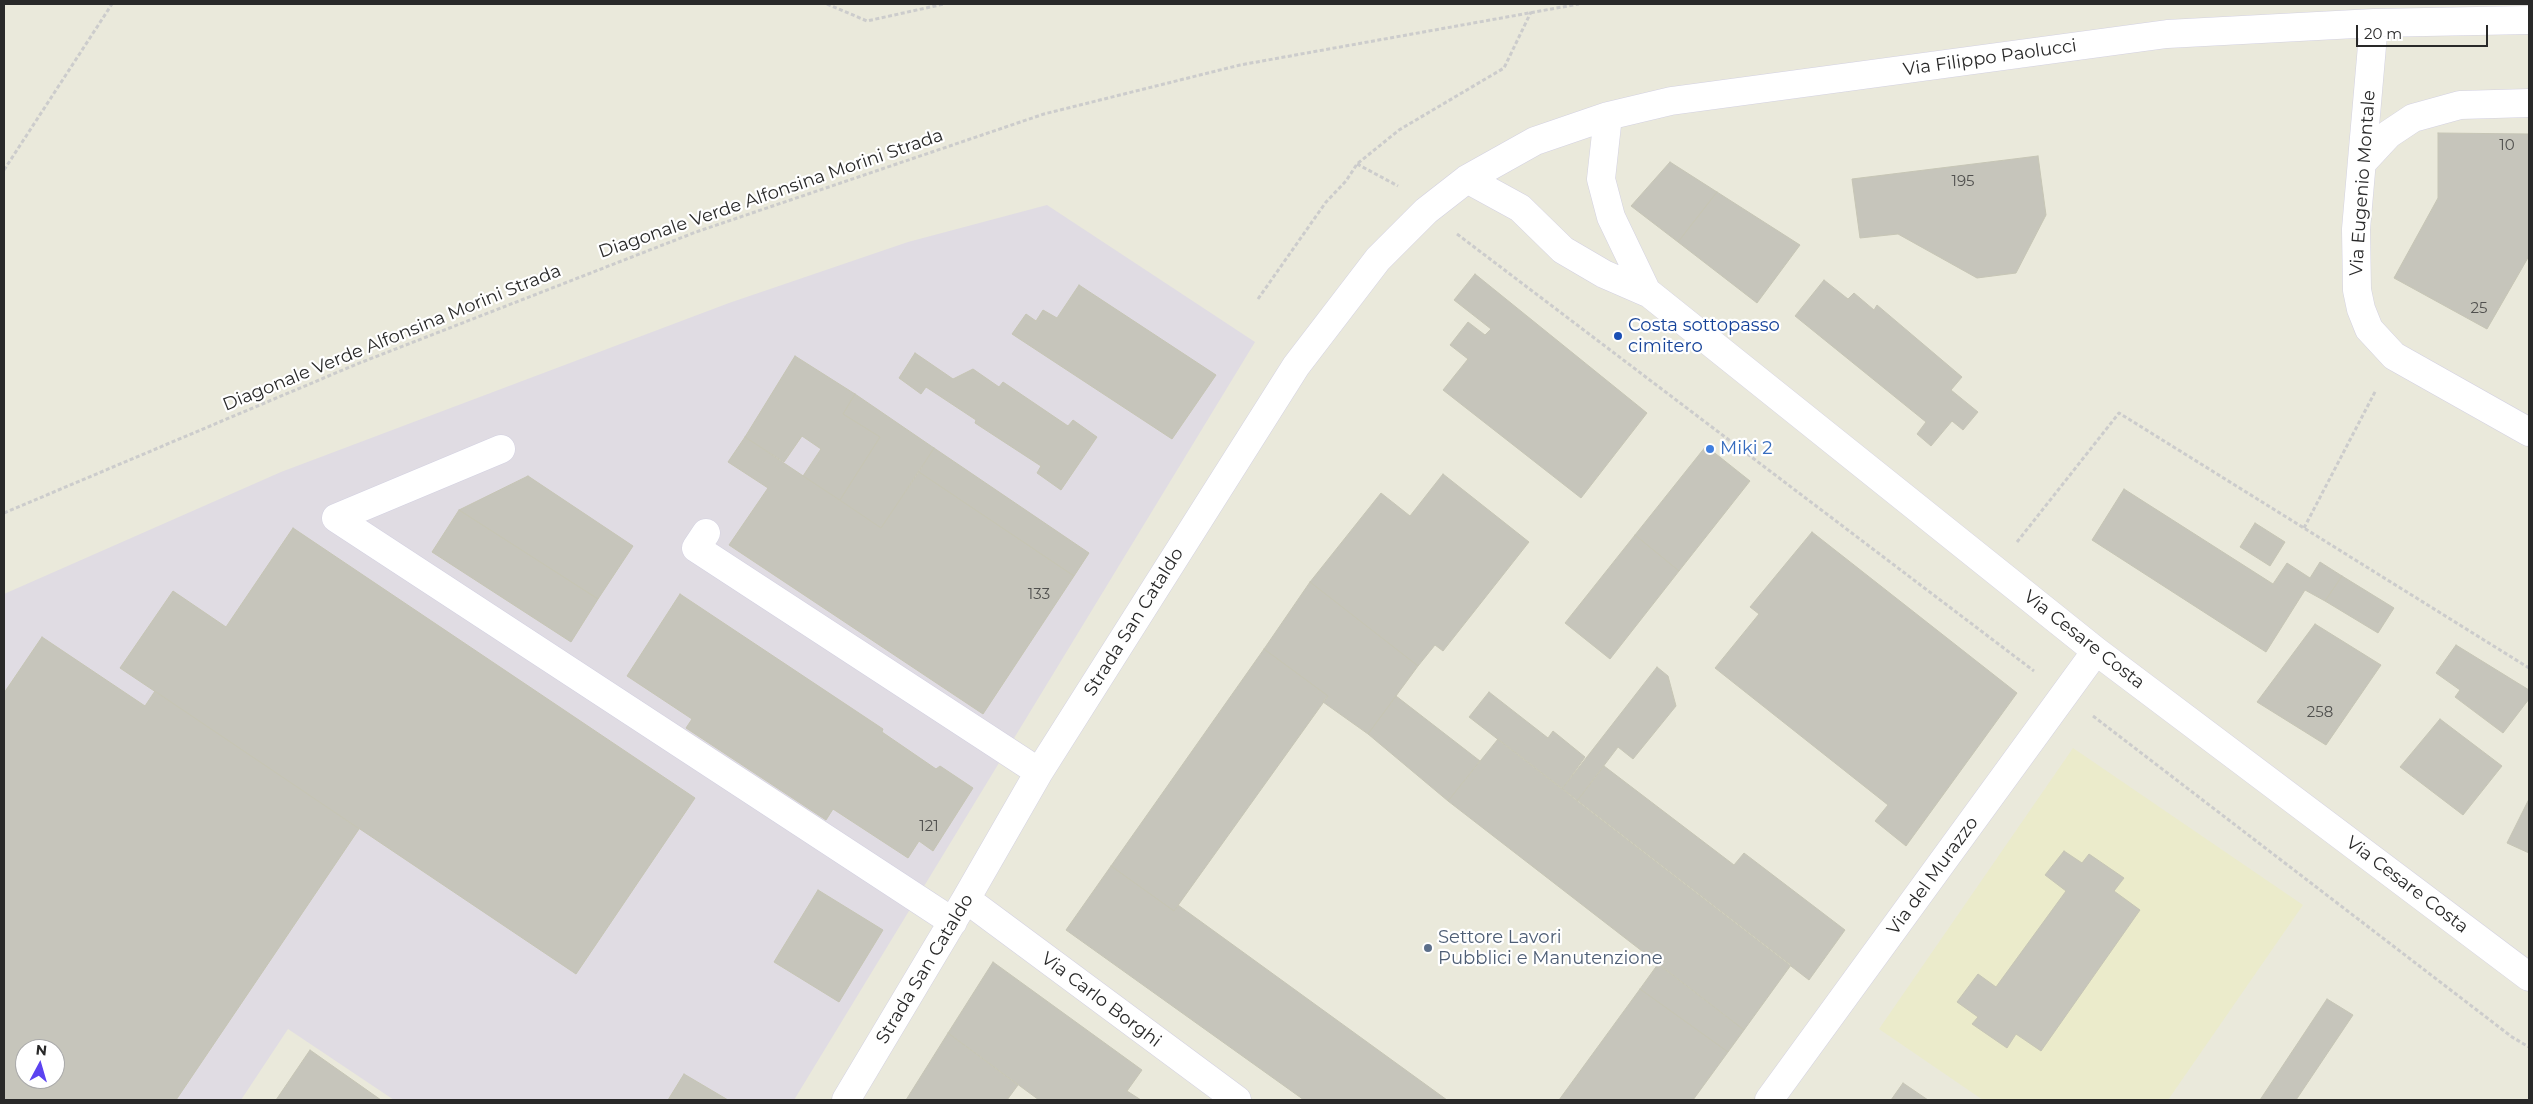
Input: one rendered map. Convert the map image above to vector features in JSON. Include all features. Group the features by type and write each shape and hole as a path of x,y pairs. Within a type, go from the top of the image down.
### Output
{"street":[{"name":"Via Filippo Paolucci","path":"1467,179 1535,141 1608,116 1671,101 2167,34 2374,23 2529,20"},
{"name":"Via Eugenio Montale","path":"2374,23 2356,229 2357,290 2369,329 2394,356 2529,432"},
{"path":"2363,162 2389,134 2413,118 2460,105 2529,103"},
{"name":"Via Cesare Costa","path":"1608,116 1601,179 1611,217 1647,292"},
{"name":"Via Cesare Costa","path":"1467,179 1520,208 1563,250 1604,274 1647,292 2096,651 2529,977"},
{"name":"Strada San Cataldo","path":"846,1100 960,910 1039,772 1296,366 1378,258 1426,210 1467,179"},
{"name":"Via Carlo Borghi","path":"502,449 336,518 960,910 1236,1100"},
{"path":"706,533 696,548 1039,772"},
{"name":"Via del Murazzo","path":"1769,1100 2096,651"}],"path":[{"path":"4,170 112,4"},
{"path":"827,4 867,21 944,4"},
{"name":"Diagonale Verde Alfonsina Morini Strada","path":"4,513 357,364 696,232 1044,114 1240,65 1579,4"},
{"path":"1258,299 1326,202 1346,181 1357,164 1399,130 1504,68 1531,12"},
{"path":"1357,164 1393,181 1426,210 2512,1037 2529,1047"},
{"path":"2304,528 2394,356"},
{"path":"1996,570 2119,413 2529,668"}],"shaded area":[{"path":"1047,205 1255,342 794,1100 394,1100 288,1029 241,1100 4,1100 4,594 281,472 729,303 908,242"},
{"path":"2073,748 2303,905 2168,1100 1983,1100 1879,1029"}],"building":[{"path":"2438,133 2529,134 2529,256 2487,329 2394,278 2438,198"},
{"path":"2038,156 2046,215 2016,273 1977,278 1898,234 1860,238 1852,179"},
{"path":"1670,162 1717,192 1678,242 1631,206"},
{"path":"1717,192 1800,245 1757,303 1678,242"},
{"path":"1475,274 1647,413 1581,498 1443,390 1468,359 1450,345 1468,322 1485,335 1491,329 1454,300"},
{"path":"1824,280 1848,299 1854,293 1874,310 1877,305 1962,377 1951,390 1978,412 1963,430 1952,421 1931,446 1917,434 1926,422 1795,316"},
{"path":"1079,285 1216,375 1172,439 1012,334 1026,314 1036,321 1043,310 1057,318"},
{"path":"915,353 953,379 973,369 999,387 1003,382 1068,426 1073,420 1097,437 1061,490 1037,473 1041,466 975,423 976,420 926,387 921,394 899,378"},
{"path":"795,356 855,394 843,414 880,437 840,500 803,476 821,449 802,436 784,462 745,437"},
{"path":"855,394 934,448 881,528 840,500 880,437 843,414"},
{"path":"745,437 881,528 919,472 1074,576 983,714 729,545 768,488 728,462"},
{"path":"1706,446 1750,481 1679,571 1635,535"},
{"path":"934,448 1089,553 1074,576 919,472"},
{"path":"1443,474 1529,542 1443,651 1435,645 1418,666 1310,582 1381,493 1410,516"},
{"path":"528,476 633,546 598,599 459,510"},
{"path":"2124,489 2273,584 2287,563 2310,578 2320,562 2342,576 2325,601 2305,590 2266,652 2092,540"},
{"path":"459,510 598,599 571,642 432,552"},
{"path":"2255,523 2285,542 2270,566 2240,547"},
{"path":"293,528 695,798 576,974 120,668 173,591 226,627"},
{"path":"1812,532 2017,693 1906,846 1875,821 1888,805 1715,668 1759,614 1750,607"},
{"path":"1635,535 1679,571 1610,659 1565,623"},
{"path":"2342,576 2394,608 2378,633 2325,601"},
{"path":"1310,582 1418,666 1368,734 1323,702 1328,696 1264,649"},
{"path":"680,594 883,729 882,732 936,769 940,766 973,788 933,851 919,841 908,858 833,809 826,820 686,728 692,719 627,676"},
{"path":"2315,624 2381,665 2326,745 2257,702"},
{"path":"42,637 145,706 155,691 359,829 176,1100 4,1100 4,693"},
{"path":"2456,645 2529,690 2529,699 2503,733 2455,697 2460,690 2436,673"},
{"path":"1264,649 1328,696 1174,911 1111,866"},
{"path":"1657,667 1668,676 1676,706 1633,759 1618,747 1577,801 1562,789"},
{"path":"1489,692 1548,738 1553,731 1585,757 1562,789 1469,717"},
{"path":"1396,696 1480,761 1448,801 1368,734"},
{"path":"2440,719 2502,766 2463,815 2400,767"},
{"path":"1498,739 1791,965 1744,1030 1448,801"},
{"path":"1604,766 1734,865 1744,853 1845,930 1809,980 1577,801"},
{"path":"2529,799 2529,853 2507,843"},
{"path":"2064,851 2082,863 2089,854 2124,878 2114,891 2140,910 2041,1051 2016,1034 2007,1048 1972,1024 1978,1017 1957,1002 1978,974 1996,987 2066,891 2045,875"},
{"path":"1111,866 1174,911 1178,905 1447,1100 1304,1100 1066,930"},
{"path":"818,890 883,930 839,1002 774,962"},
{"path":"993,962 1142,1070 1127,1091 1141,1100 1039,1100 948,1033"},
{"path":"1658,964 1744,1030 1728,1052 1640,989"},
{"path":"1640,989 1728,1052 1693,1100 1559,1100"},
{"path":"2327,999 2353,1015 2296,1100 2260,1100"},
{"path":"948,1033 1018,1085 1007,1100 906,1100"},
{"path":"310,1050 381,1100 276,1100"},
{"path":"684,1074 728,1100 668,1100"},
{"path":"1903,1083 1928,1100 1891,1100"}],"place":[{"name":"Costa sottopasso cimitero","path":"1618,336"},
{"name":"Miki 2","path":"1710,449"},
{"name":"Settore Lavori Pubblici e Manutenzione","path":"1428,948"}]}
